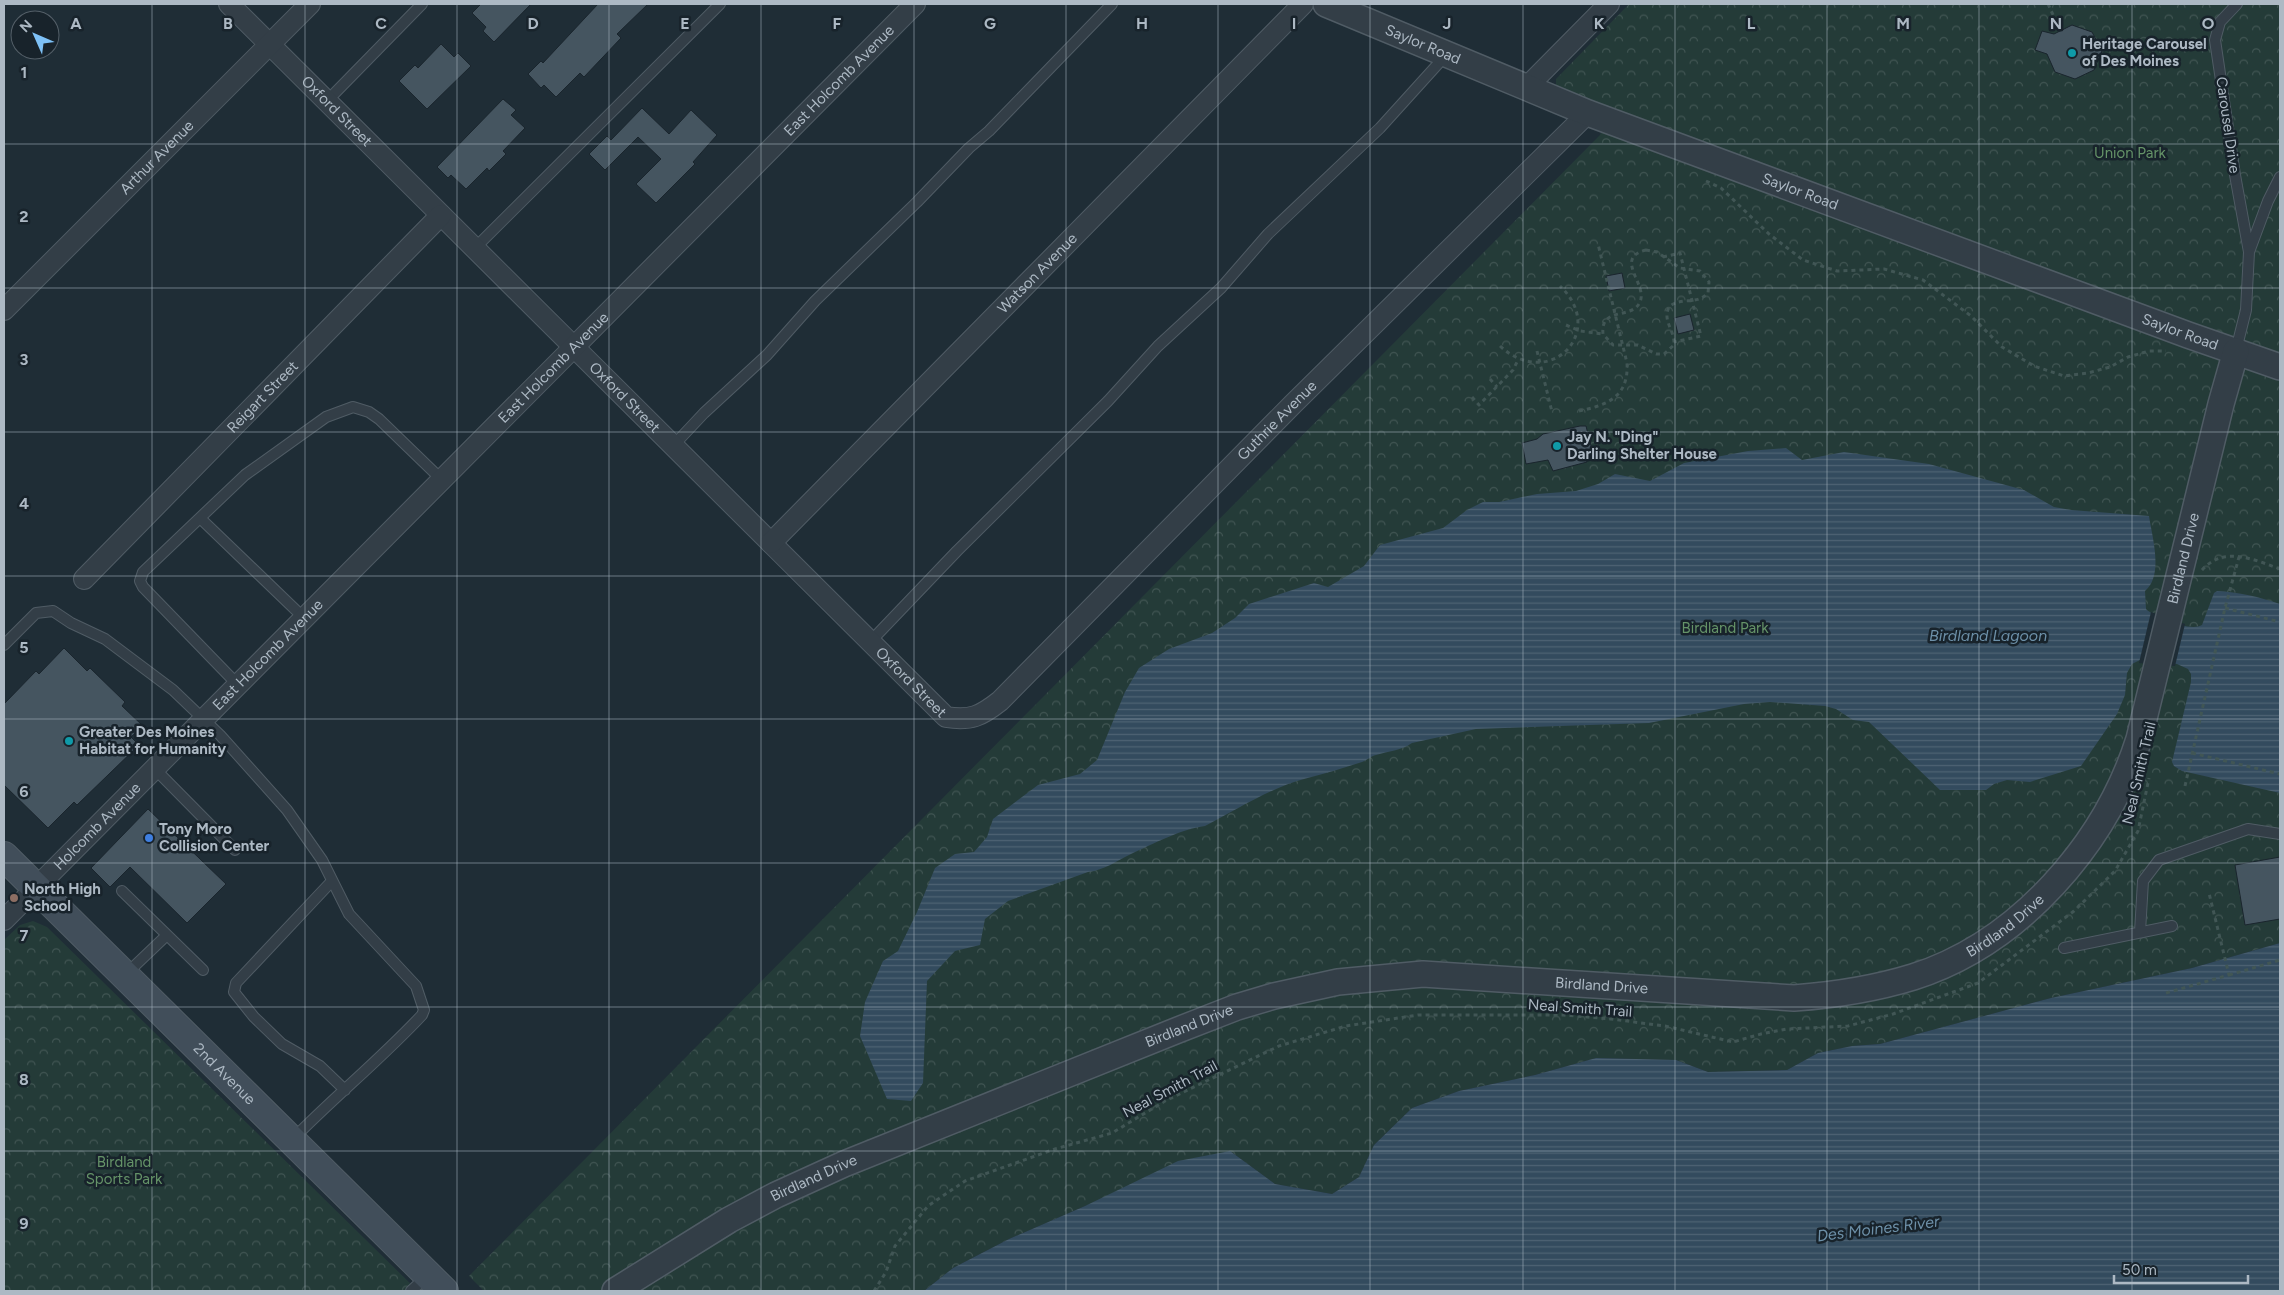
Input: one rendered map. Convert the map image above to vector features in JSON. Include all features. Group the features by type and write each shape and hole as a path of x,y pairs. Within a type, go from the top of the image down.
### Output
{"main road":[{"name":"2nd Avenue","path":"4,856 292,1141 427,1286"}],"street":[{"name":"Oxford Street","path":"230,4 946,717 961,720"},
{"name":"Arthur Avenue","path":"4,310 310,4"},
{"name":"East Holcomb Avenue","path":"197,725 915,4"},
{"name":"Watson Avenue","path":"771,543 1303,4"},
{"name":"Saylor Road","path":"1326,4 1448,53 1588,113 2280,367"},
{"path":"1526,88 1609,4"},
{"name":"Guthrie Avenue","path":"961,720 981,715 1000,701 1293,404 1588,113"},
{"name":"Reigart Street","path":"84,579 441,215"},
{"name":"Birdland Drive","path":"614,1291 729,1220 776,1195 844,1164 1237,1007 1283,994 1366,978 1423,974 1794,998 1859,990 1915,976 1949,961 1984,942 2032,905 2071,865 2093,836 2113,803 2130,769 2172,609 2221,404 2236,351"},
{"name":"Holcomb Avenue","path":"4,920 197,725"}],"lane":[{"path":"328,100 422,4"},
{"path":"474,249 720,4"},
{"path":"673,446 704,412 767,355 815,301 917,202 969,148 989,131 1112,4"},
{"name":"Carousel Drive","path":"2237,4 2220,22 2215,40 2235,175 2249,252"},
{"path":"870,642 951,557 1108,401 1158,346 1221,288 1268,234 1380,128 1448,53"},
{"path":"2236,351 2246,310 2249,252 2268,201 2280,177"},
{"path":"238,684 143,587 140,581 143,572 245,475 284,445 326,417 353,407 369,412 379,419 441,479"},
{"path":"200,518 304,618"},
{"path":"4,645 36,613 53,611 105,639 172,690 197,725 287,810 322,860 349,914 416,986 424,1010 422,1015 385,1054 292,1141"},
{"path":"154,768 234,850"},
{"path":"2140,932 2142,881 2159,860 2248,829 2280,834"},
{"path":"332,881 236,983 234,992 254,1017 282,1044 320,1066 345,1090"},
{"path":"122,891 203,970"},
{"path":"2064,948 2172,926"},
{"path":"125,976 167,935"}],"path":[{"path":"2048,4 2055,19 2050,33"},
{"path":"1705,181 1721,188 1769,234 1803,260 1837,271 1884,269 1923,280 1971,316 2002,347 2034,366 2064,376 2103,369 2128,357 2149,352 2175,352"},
{"path":"1578,411 1606,404 1620,393 1627,378 1628,369 1598,244"},
{"path":"1566,325 1577,330 1603,334 1613,346 1638,346 1656,354 1664,354 1672,348 1674,342 1674,335 1666,319 1669,306 1678,301 1699,300 1708,293 1709,282 1700,271 1676,267 1650,250 1636,255 1631,267 1642,291 1640,302 1634,309 1615,314 1606,321 1603,334"},
{"path":"1663,257 1680,253 1701,336 1674,342"},
{"path":"1500,346 1518,360 1540,363 1556,358 1566,352 1577,330 1578,322 1576,306 1560,286"},
{"path":"1537,351 1552,412"},
{"path":"1472,397 1479,405 1513,370 1518,360"},
{"path":"1490,379 1497,387"},
{"path":"2198,576 2212,561 2222,556 2239,556 2280,569"},
{"path":"2185,786 2225,608 2239,556"},
{"path":"2225,608 2280,622"},
{"path":"2192,753 2280,774"},
{"name":"Neal Smith Trail","path":"874,1291 886,1272 895,1246 928,1206 965,1181 1056,1149 1112,1133 1164,1101 1279,1046 1346,1026 1418,1015 1563,1015 1665,1026 1733,1042 1787,1029 1848,1026 1892,1014 1978,983 2074,911 2115,871 2138,831 2150,771"},
{"path":"2209,893 2228,975"},
{"path":"2166,993 2280,960"}],"green space":[{"name":"Birdland Park","path":"1629,4 2280,4 2280,943 2192,968 2051,998 1880,1044 1852,1046 1818,1053 1787,1070 1708,1072 1676,1060 1596,1058 1535,1075 1459,1091 1412,1108 1374,1145 1359,1177 1332,1194 1275,1184 1230,1151 1085,1206 1009,1239 953,1268 924,1291 484,1291 469,1276 1600,135 1606,119 1556,88 1556,79"},
{"name":"Birdland Sports Park","path":"33,921 47,927 418,1291 4,1291 4,940 20,925"}],"water":[{"name":"Birdland Lagoon","path":"1786,448 1802,460 1844,452 1929,464 2024,490 2054,507 2149,516 2154,545 2155,566 2151,584 2145,591 2146,609 2173,623 2190,627 2202,625 2214,593 2217,591 2249,595 2280,604 2280,793 2182,771 2174,766 2172,762 2191,682 2191,674 2188,669 2177,664 2140,660 2132,664 2127,673 2125,695 2117,714 2081,766 2030,782 2007,780 1994,784 1986,790 1940,790 1869,722 1853,720 1836,709 1825,706 1770,702 1744,704 1649,723 1476,729 1412,743 1362,762 1291,783 1253,800 1205,826 1167,837 1110,865 1008,901 985,919 980,945 955,951 927,981 923,1083 911,1101 887,1099 860,1036 865,1002 883,961 898,951 935,868 955,854 974,852 987,837 993,819 1038,785 1080,774 1097,760 1125,692 1139,668 1169,649 1212,633 1235,618 1249,604 1314,583 1328,587 1364,566 1380,545 1443,528 1467,510 1483,502 1499,502 1537,494 1576,491 1598,484 1615,474 1650,481 1684,463 1748,451"},
{"name":"Des Moines River","path":"2280,943 2280,1291 924,1291 953,1268 1009,1239 1085,1206 1178,1161 1230,1151 1275,1184 1332,1194 1359,1177 1374,1145 1412,1108 1459,1091 1535,1075 1596,1058 1676,1060 1708,1072 1787,1070 1818,1053 1852,1046 1880,1044 2051,998 2192,968"}],"pier":[{"path":"2151,612 2185,624 2175,666 2139,663"}],"building":[{"path":"481,4 531,4 494,42 483,31 486,27 472,13"},
{"path":"598,4 648,4 617,34 621,38 584,77 580,73 556,97 544,85 541,88 528,74 541,61 543,63"},
{"name":"Heritage Carousel of Des Moines","path":"2072,25 2092,32 2102,51 2094,70 2075,79 2055,72 2047,54 2035,50 2042,31 2054,34"},
{"path":"441,44 454,57 458,53 471,66 427,109 399,81 415,65 418,68"},
{"path":"503,99 516,110 511,115 525,128 503,151 506,154 489,171 487,168 466,189 451,175 448,178 437,167"},
{"path":"642,108 669,134 691,110 717,135 693,162 695,164 656,203 636,184 661,159 638,137 605,170 589,154 607,136 611,140"},
{"path":"1622,273 1625,288 1609,291 1606,276"},
{"path":"1690,314 1694,330 1678,334 1674,318"},
{"name":"Jay N. \"Ding\" Darling Shelter House","path":"1586,426 1592,450 1585,452 1587,462 1553,471 1548,460 1526,464 1522,443 1537,439 1543,434"},
{"name":"Greater Des Moines Habitat for Humanity","path":"64,648 87,671 90,668 125,702 122,706 143,726 131,737 139,745 77,805 74,802 48,828 4,785 4,704 36,671 39,674"},
{"name":"Tony Moro Collision Center","path":"148,809 226,884 187,923 130,867 110,887 91,868"},
{"path":"2280,857 2280,919 2245,925 2235,865"}],"place":[{"name":"Heritage Carousel of Des Moines","path":"2072,53"},
{"name":"Jay N. \"Ding\" Darling Shelter House","path":"1557,446"},
{"name":"Greater Des Moines Habitat for Humanity","path":"69,741"},
{"name":"Tony Moro Collision Center","path":"149,838"},
{"name":"North High School","path":"14,898"}],"park label":[{"name":"Union Park","path":"2130,153"}]}
